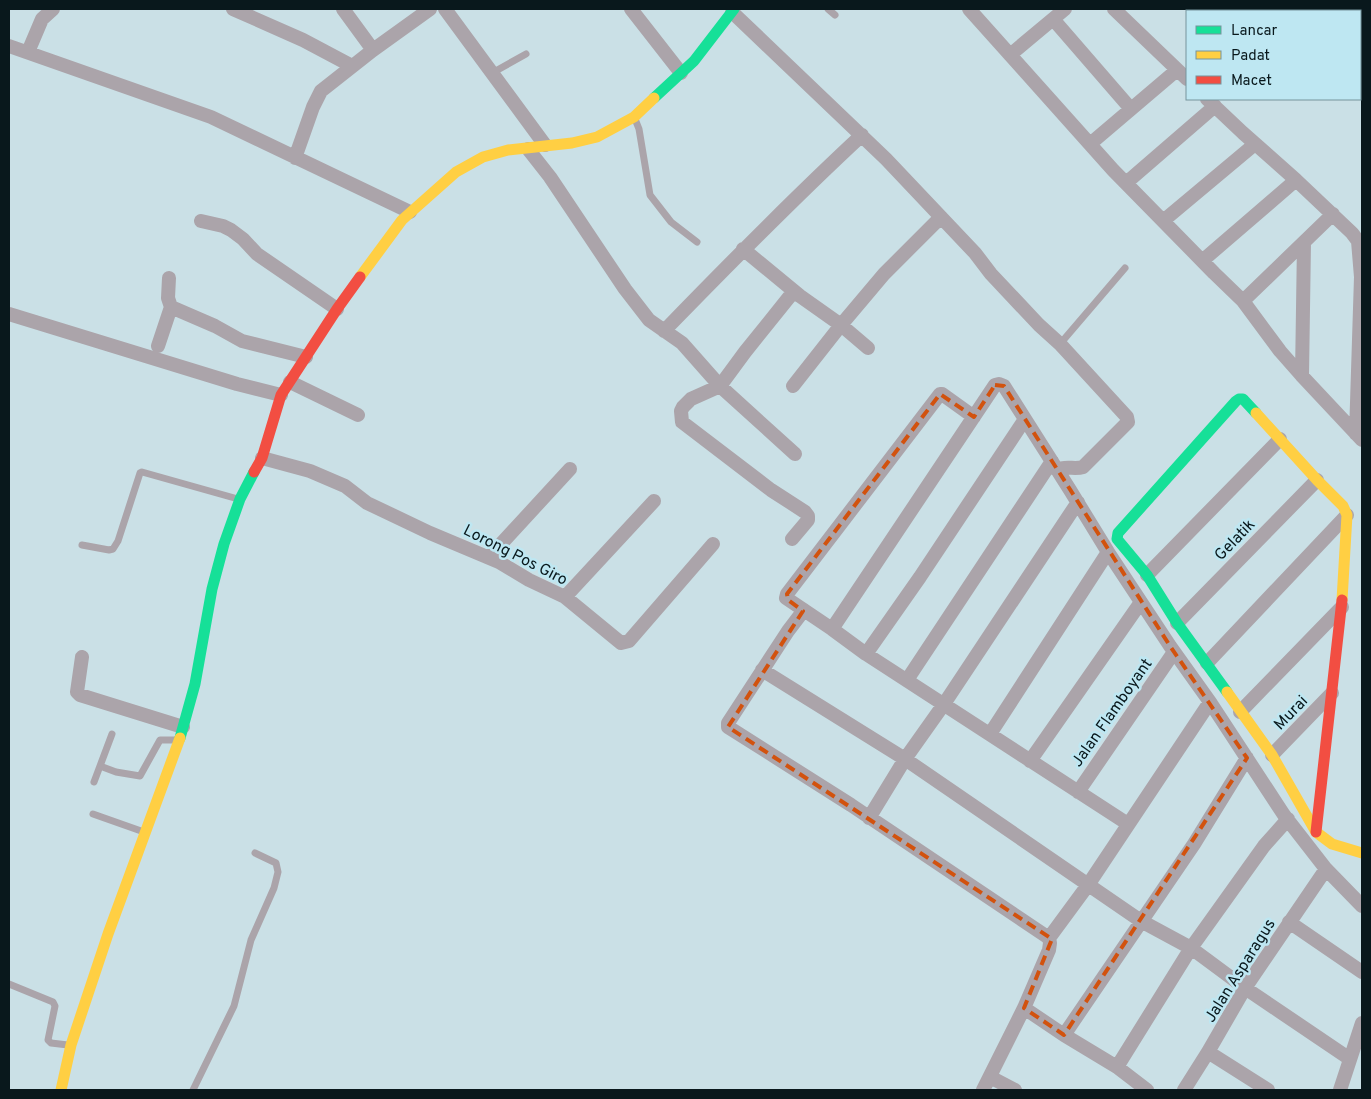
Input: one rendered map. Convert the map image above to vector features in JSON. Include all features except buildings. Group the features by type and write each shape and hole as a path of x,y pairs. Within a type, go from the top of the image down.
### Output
{"main road":[{"path":"61,1090 71,1045 108,934 179,741 195,684 212,589 224,544 240,499 262,458 281,395 337,309 402,220 456,172 483,157 508,150 572,143 597,137 634,117 694,60 733,10"},
{"path":"1316,832 1342,607 1347,515 1343,506 1243,399 1236,400 1118,533 1117,539 1147,575 1177,623 1272,755 1316,832 1325,841 1335,846 1362,853"}],"street":[{"path":"28,52 42,19 53,9"},
{"path":"233,9 303,40 352,66"},
{"path":"343,9 373,50"},
{"path":"295,158 313,107 321,91 373,50 430,9"},
{"path":"445,9 545,146"},
{"path":"630,9 681,73"},
{"path":"1010,55 1066,9"},
{"path":"1090,144 1131,109 1182,74 1114,9"},
{"path":"733,10 775,54 886,159 975,253 991,274 1039,325 1060,344 1127,417 1128,421 1083,467 1078,469 1055,466"},
{"path":"976,11 1010,55 1090,144 1243,301 1280,351 1359,437"},
{"path":"1053,19 1131,109"},
{"path":"9,46 211,117 410,212"},
{"path":"1126,183 1211,102 1352,233 1358,241 1362,276 1359,437"},
{"path":"664,331 793,199 862,135"},
{"path":"1163,221 1256,144"},
{"path":"528,149 555,185 625,290 649,320 682,343 720,386 795,454"},
{"path":"1202,261 1296,180"},
{"path":"1243,301 1333,214"},
{"path":"793,386 884,274 941,217"},
{"path":"201,221 223,226 231,230 243,239 257,254 337,309"},
{"path":"1302,376 1304,242"},
{"path":"743,249 868,348"},
{"path":"169,278 168,298 172,307 215,326 242,341 306,357"},
{"path":"792,539 808,520 805,512 771,490 682,422 681,411 691,399 720,386 794,291"},
{"path":"158,346 172,307"},
{"path":"9,314 237,384 281,395"},
{"path":"290,382 358,415"},
{"path":"832,628 995,385 1004,386 1108,552 1288,819 1326,869 1362,906"},
{"path":"974,417 940,394 787,594 786,598 832,628 866,654 1128,824"},
{"path":"866,654 920,577 1025,419"},
{"path":"1147,575 1280,439"},
{"name":"Lorong Pos Giro","path":"262,458 310,471 345,486 367,503 489,558 564,597 616,640 624,643 629,641 713,544"},
{"path":"907,680 1055,466"},
{"path":"489,558 570,469"},
{"name":"Gelatik","path":"1177,623 1317,480"},
{"path":"564,597 654,501"},
{"path":"869,818 905,758 944,704 1078,502"},
{"path":"1207,663 1347,515"},
{"path":"990,734 1108,552"},
{"path":"1030,761 1141,602"},
{"path":"1240,712 1342,607"},
{"path":"804,610 762,670 728,723 728,727 851,806 1049,938"},
{"name":"Jalan Flamboyant","path":"1078,792 1174,652"},
{"path":"82,657 77,692 80,695 183,726"},
{"path":"762,670 905,758 1141,921 1190,948 1245,988 1350,1059"},
{"name":"Murai","path":"1272,755 1332,693"},
{"path":"983,1090 1024,1008 1048,950 1049,938 1088,885 1210,702"},
{"path":"1064,1035 1194,844 1247,758"},
{"path":"1117,1067 1190,948 1264,846 1288,819"},
{"name":"Jalan Asparagus","path":"1184,1090 1245,988 1326,869"},
{"path":"1289,922 1362,972"},
{"path":"1024,1008 1117,1067 1147,1090"},
{"path":"1340,1090 1362,1023"},
{"path":"1208,1052 1268,1090"},
{"path":"990,1077 1015,1090"}],"lane":[{"path":"828,9 835,15"},
{"path":"492,74 526,54"},
{"path":"634,117 638,129 650,195 671,222 697,242"},
{"path":"1060,344 1125,268"},
{"path":"82,545 109,550 113,549 118,541 140,473 142,472 240,499"},
{"path":"94,782 112,734"},
{"path":"100,766 116,772 140,776 160,740 170,739 179,741"},
{"path":"93,814 146,833"},
{"path":"193,1090 234,1006 251,940 274,888 278,872 276,862 255,853"},
{"path":"9,984 53,1002 55,1006 48,1040 50,1043 71,1045"}],"highlighted area":[{"path":"995,385 1004,386 1170,646 1247,758 1064,1035 1024,1008 1052,939 728,727 803,611 788,600 787,594 940,394 974,417"}],"traffic: fast":[{"path":"654,98 694,61 734,9"},
{"path":"1227,692 1177,623 1147,575 1117,539 1118,533 1236,401 1243,399 1256,413"},
{"path":"180,738 195,684 212,589 224,544 240,499 254,472"}],"traffic: slow":[{"path":"360,277 402,220 456,172 483,157 508,150 572,143 597,137 634,117 654,98"},
{"path":"1256,413 1343,506 1347,515 1342,600"},
{"path":"1227,692 1272,755 1316,832 1332,844 1362,853"},
{"path":"61,1090 71,1045 108,934 180,738"}],"traffic: jam":[{"path":"254,472 262,458 281,395 360,277"},
{"path":"1316,832 1342,600"}]}
